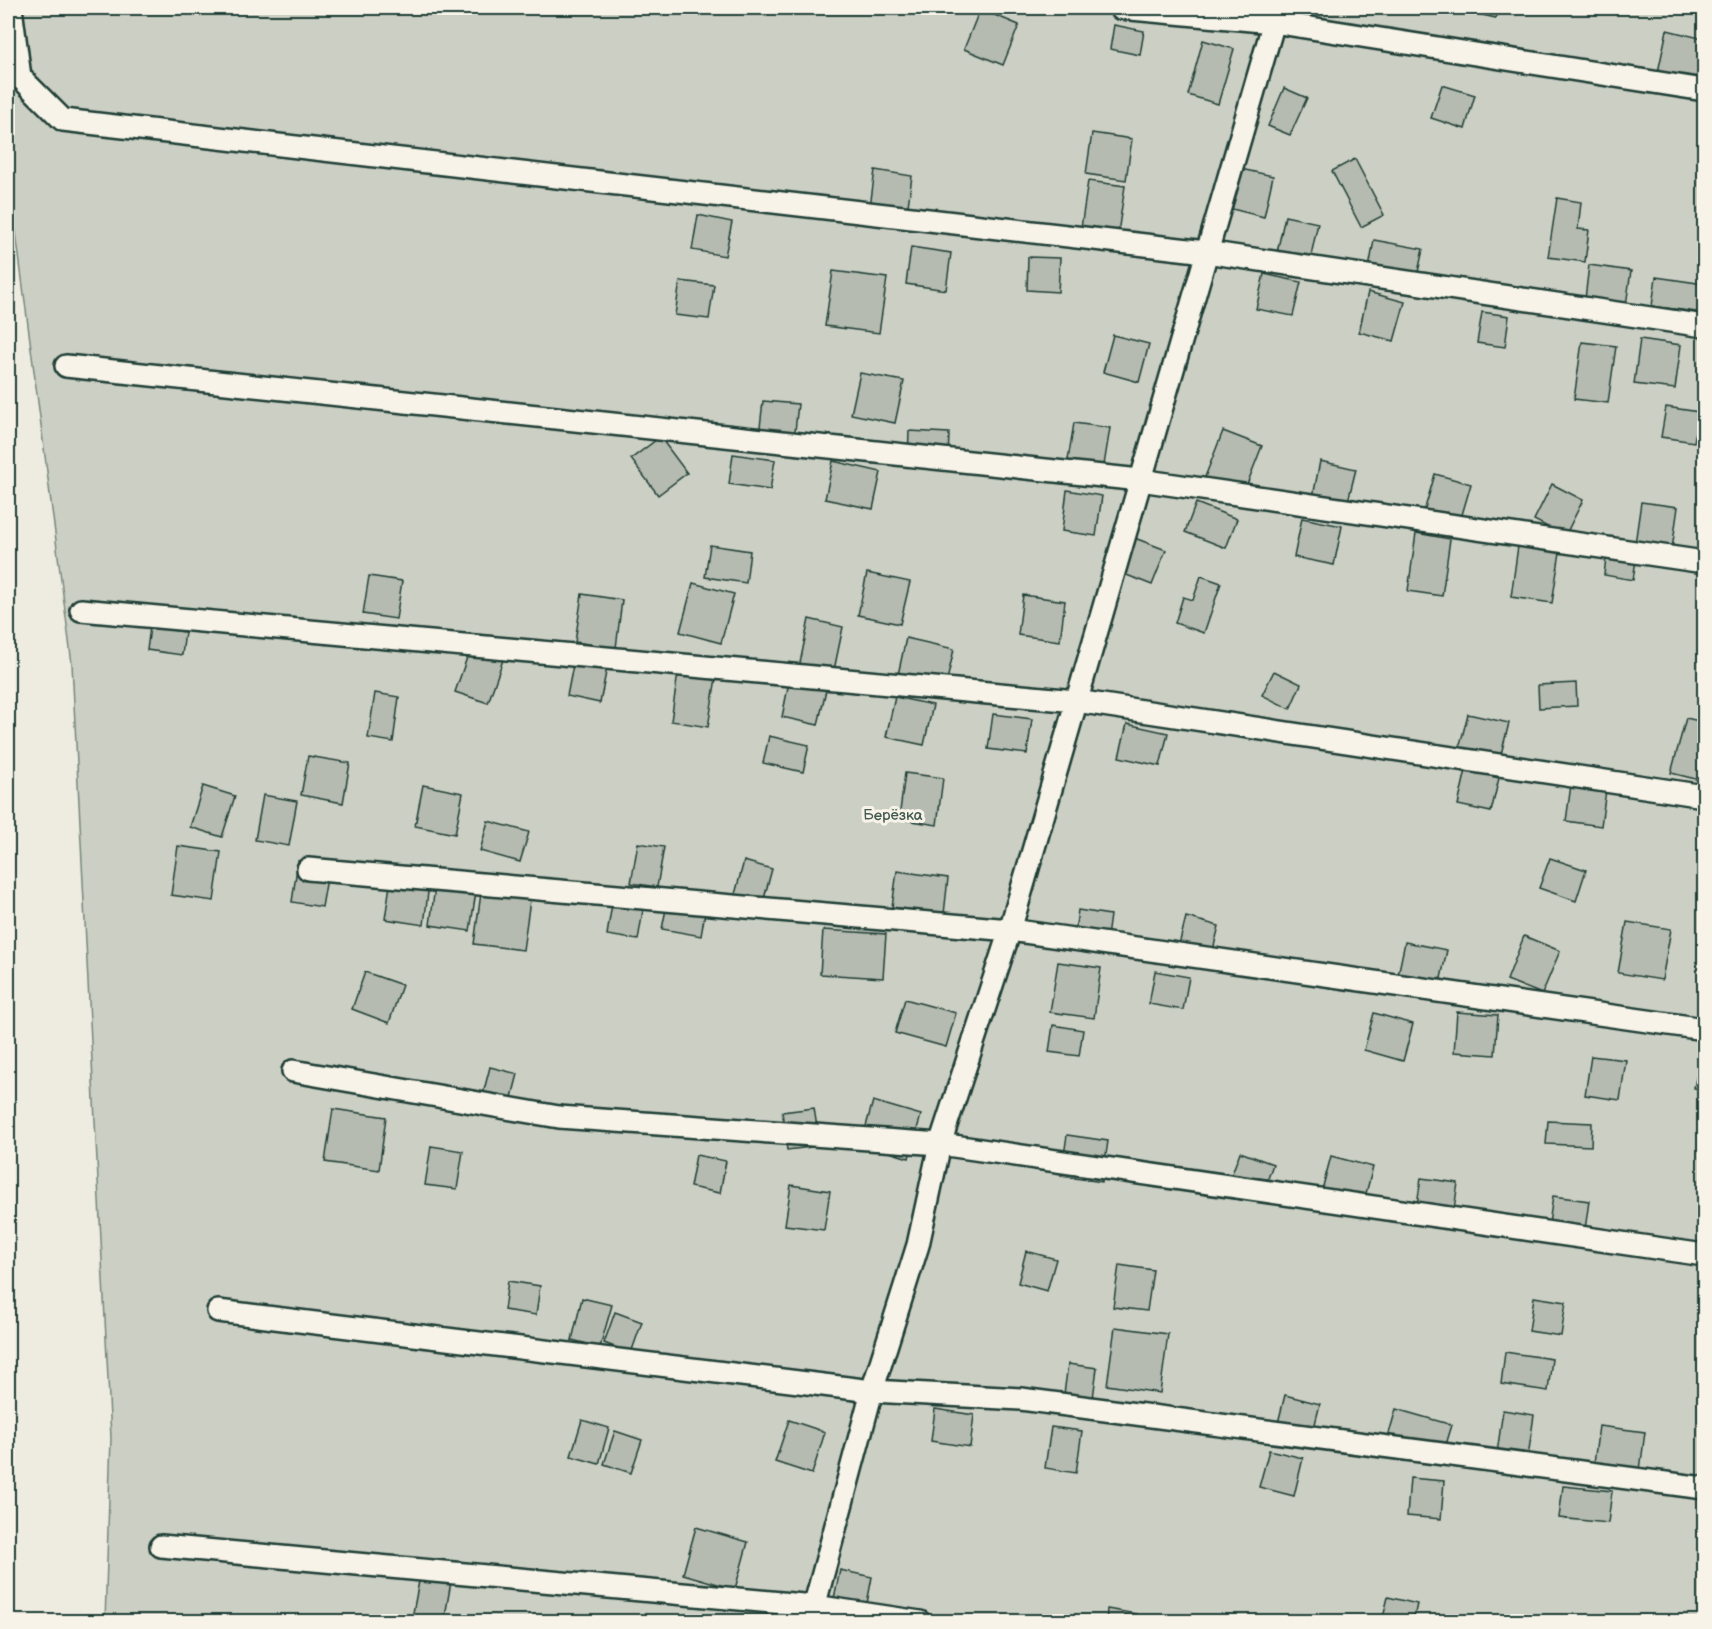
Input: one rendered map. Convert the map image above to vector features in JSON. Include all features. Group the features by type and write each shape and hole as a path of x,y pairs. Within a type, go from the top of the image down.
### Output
{"lane":[{"path":"11,8 14,77 63,120 1206,252 1704,326"},
{"path":"1120,8 1275,15 1704,90"},
{"path":"812,1614 872,1391 918,1245 940,1144 1010,930 1275,15"},
{"path":"66,366 1140,480 1704,562"},
{"path":"81,610 1076,701 1704,796"},
{"path":"308,869 1010,930 1704,1029"},
{"path":"293,1071 559,1118 940,1144 1704,1255"},
{"path":"218,1311 872,1391 1021,1399 1704,1488"},
{"path":"161,1546 812,1614 920,1622"}],"green space":[{"name":"Берёзка","path":"8,8 1704,8 1704,1621 105,1621 111,1438 72,664 8,171"}],"building":[{"path":"1461,8 1499,8 1496,18 1460,10"},
{"path":"980,9 1019,25 1003,65 964,49"},
{"path":"1114,25 1144,31 1140,55 1110,49"},
{"path":"1667,30 1704,39 1696,86 1657,77"},
{"path":"1203,40 1234,49 1218,104 1188,95"},
{"path":"1442,85 1475,95 1465,129 1431,118"},
{"path":"1284,88 1307,98 1290,135 1268,126"},
{"path":"1092,133 1132,139 1126,180 1086,174"},
{"path":"1355,159 1384,215 1361,227 1332,171"},
{"path":"1241,169 1273,176 1264,217 1232,209"},
{"path":"875,170 912,176 906,221 869,215"},
{"path":"1088,181 1125,186 1118,233 1081,228"},
{"path":"1557,198 1581,202 1578,229 1589,230 1585,262 1548,257"},
{"path":"698,215 732,222 725,256 692,250"},
{"path":"1285,216 1318,223 1309,265 1276,257"},
{"path":"1374,240 1423,249 1416,282 1368,274"},
{"path":"911,247 951,253 946,290 906,284"},
{"path":"1028,257 1060,258 1058,292 1027,290"},
{"path":"1589,265 1631,271 1626,305 1585,299"},
{"path":"833,271 887,278 879,333 825,326"},
{"path":"1264,274 1301,282 1293,316 1256,309"},
{"path":"1656,277 1704,284 1704,313 1652,306"},
{"path":"680,281 714,285 709,319 675,315"},
{"path":"1368,292 1405,302 1394,341 1359,332"},
{"path":"1482,312 1509,316 1505,347 1477,343"},
{"path":"1113,335 1149,344 1139,382 1103,372"},
{"path":"1640,339 1681,345 1675,389 1634,384"},
{"path":"1582,342 1616,346 1608,403 1574,399"},
{"path":"860,373 904,381 895,423 851,414"},
{"path":"763,401 798,404 794,440 759,436"},
{"path":"1666,407 1699,412 1694,442 1661,437"},
{"path":"1074,423 1110,428 1103,471 1067,466"},
{"path":"909,431 949,433 948,462 908,460"},
{"path":"1223,431 1262,446 1244,492 1205,477"},
{"path":"660,437 687,473 658,495 631,459"},
{"path":"733,454 775,460 770,490 729,484"},
{"path":"833,461 881,472 873,509 825,499"},
{"path":"1320,461 1356,469 1346,509 1312,502"},
{"path":"1435,474 1471,484 1459,525 1423,515"},
{"path":"1552,484 1583,500 1565,536 1534,520"},
{"path":"1067,490 1102,496 1096,536 1062,531"},
{"path":"1641,502 1678,507 1672,549 1635,544"},
{"path":"1196,503 1237,519 1226,548 1185,532"},
{"path":"1302,518 1342,526 1334,565 1294,557"},
{"path":"1416,533 1450,539 1442,596 1408,591"},
{"path":"1132,537 1166,550 1152,585 1119,572"},
{"path":"710,545 750,551 746,583 705,577"},
{"path":"1518,546 1560,552 1552,603 1511,597"},
{"path":"1607,549 1637,553 1633,580 1604,575"},
{"path":"867,573 910,582 900,624 858,615"},
{"path":"369,576 402,581 396,619 363,614"},
{"path":"1201,576 1221,583 1204,633 1175,623 1183,597 1193,600"},
{"path":"693,583 734,594 721,643 680,632"},
{"path":"582,594 622,600 616,648 575,642"},
{"path":"1023,595 1065,601 1060,641 1018,635"},
{"path":"809,619 843,627 833,675 799,668"},
{"path":"150,627 185,632 182,655 147,650"},
{"path":"906,638 954,649 946,685 898,675"},
{"path":"471,646 504,657 488,703 455,692"},
{"path":"574,660 607,667 600,703 567,696"},
{"path":"1274,671 1301,684 1290,709 1262,695"},
{"path":"678,673 716,678 708,727 671,721"},
{"path":"789,682 826,690 818,725 782,717"},
{"path":"1576,683 1577,706 1539,708 1538,685"},
{"path":"375,693 399,697 393,742 368,738"},
{"path":"895,697 933,705 924,745 886,737"},
{"path":"993,714 1032,719 1027,754 988,749"},
{"path":"1468,714 1509,723 1500,758 1459,749"},
{"path":"1686,718 1704,722 1704,781 1671,773"},
{"path":"1127,724 1168,733 1160,766 1119,757"},
{"path":"769,736 809,745 803,772 763,763"},
{"path":"308,756 350,763 343,803 301,795"},
{"path":"1466,770 1499,778 1491,812 1458,805"},
{"path":"905,773 943,778 937,825 899,819"},
{"path":"423,785 463,793 455,834 415,826"},
{"path":"1571,785 1606,790 1601,826 1566,821"},
{"path":"203,786 235,796 222,837 190,827"},
{"path":"263,795 297,801 289,846 255,840"},
{"path":"488,821 529,832 520,862 480,851"},
{"path":"638,843 664,847 657,887 631,883"},
{"path":"178,846 221,852 214,901 171,895"},
{"path":"1550,858 1586,870 1576,901 1539,888"},
{"path":"298,861 329,867 322,907 292,902"},
{"path":"744,861 772,869 762,906 734,898"},
{"path":"392,871 430,876 424,925 385,919"},
{"path":"897,871 948,878 944,914 892,907"},
{"path":"436,879 477,885 470,931 430,925"},
{"path":"482,886 531,893 523,950 474,944"},
{"path":"668,899 706,906 701,936 662,929"},
{"path":"612,904 643,910 638,940 607,935"},
{"path":"1078,910 1110,915 1105,952 1073,948"},
{"path":"1186,917 1219,926 1210,962 1177,953"},
{"path":"1627,922 1671,929 1662,980 1618,973"},
{"path":"823,930 886,934 883,978 820,974"},
{"path":"1524,936 1560,951 1542,994 1507,980"},
{"path":"1405,942 1447,950 1439,988 1397,980"},
{"path":"1058,962 1101,968 1094,1018 1050,1012"},
{"path":"1155,971 1189,977 1183,1010 1149,1004"},
{"path":"365,972 402,985 389,1023 352,1009"},
{"path":"905,999 956,1013 946,1047 895,1033"},
{"path":"1457,1012 1498,1015 1495,1055 1454,1052"},
{"path":"1374,1013 1413,1024 1403,1061 1364,1050"},
{"path":"1053,1025 1083,1030 1079,1056 1049,1052"},
{"path":"1704,1042 1704,1090 1694,1088"},
{"path":"1591,1056 1626,1060 1620,1100 1585,1095"},
{"path":"490,1067 518,1074 510,1105 482,1098"},
{"path":"873,1101 921,1115 909,1158 861,1144"},
{"path":"814,1108 820,1146 787,1150 782,1112"},
{"path":"333,1109 386,1117 379,1170 325,1162"},
{"path":"1548,1121 1592,1123 1591,1146 1546,1144"},
{"path":"1067,1135 1108,1141 1102,1182 1061,1176"},
{"path":"431,1146 463,1151 457,1189 425,1185"},
{"path":"1240,1152 1273,1164 1261,1199 1227,1187"},
{"path":"696,1155 726,1161 720,1193 690,1187"},
{"path":"1331,1156 1373,1167 1364,1201 1322,1190"},
{"path":"1421,1178 1458,1183 1453,1216 1416,1211"},
{"path":"791,1185 830,1191 824,1230 785,1225"},
{"path":"1553,1196 1589,1201 1584,1237 1548,1231"},
{"path":"1026,1251 1056,1259 1047,1291 1018,1283"},
{"path":"1119,1265 1153,1270 1147,1311 1113,1307"},
{"path":"508,1281 540,1286 536,1315 504,1310"},
{"path":"1534,1297 1566,1302 1561,1336 1529,1331"},
{"path":"582,1298 612,1305 600,1347 572,1340"},
{"path":"615,1312 642,1322 631,1353 604,1343"},
{"path":"1115,1327 1168,1334 1160,1393 1107,1385"},
{"path":"1505,1352 1552,1359 1548,1391 1501,1384"},
{"path":"1068,1364 1097,1368 1093,1398 1064,1394"},
{"path":"1285,1395 1320,1404 1312,1436 1277,1427"},
{"path":"935,1409 974,1415 970,1447 931,1441"},
{"path":"1396,1409 1452,1425 1441,1461 1386,1444"},
{"path":"1503,1410 1534,1415 1528,1457 1497,1453"},
{"path":"582,1420 609,1428 599,1464 571,1456"},
{"path":"789,1420 825,1432 812,1474 775,1462"},
{"path":"1599,1426 1645,1432 1640,1470 1594,1463"},
{"path":"1051,1427 1082,1431 1076,1473 1045,1468"},
{"path":"615,1431 642,1440 631,1473 604,1464"},
{"path":"1269,1450 1303,1458 1294,1496 1259,1487"},
{"path":"1410,1478 1444,1481 1441,1519 1407,1516"},
{"path":"1563,1486 1612,1491 1608,1523 1559,1518"},
{"path":"696,1527 748,1542 735,1589 683,1574"},
{"path":"840,1570 872,1577 865,1614 832,1608"},
{"path":"420,1576 451,1582 444,1622 412,1618"},
{"path":"1388,1597 1417,1604 1413,1622 1382,1622"},
{"path":"1107,1609 1137,1614 1136,1622 1106,1622"}]}
